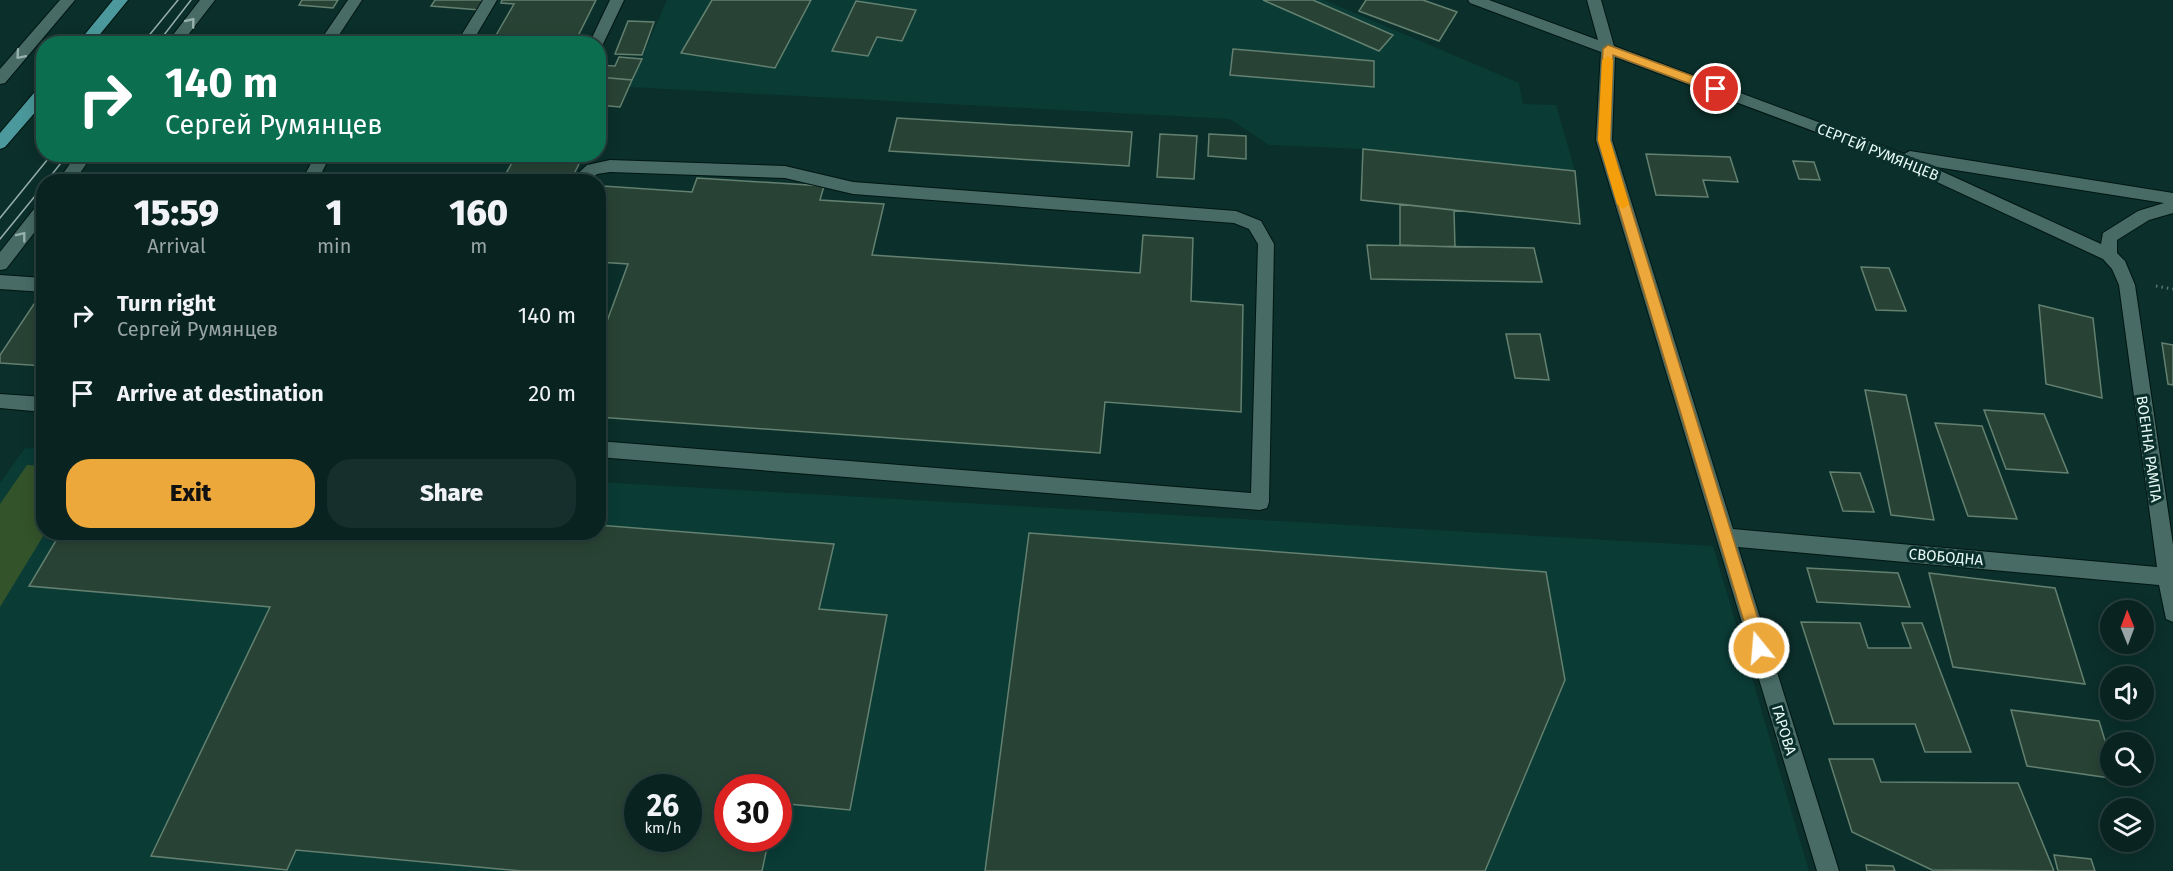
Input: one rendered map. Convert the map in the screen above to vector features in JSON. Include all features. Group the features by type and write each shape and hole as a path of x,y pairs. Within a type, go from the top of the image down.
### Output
{"main road":[{"path":"91,36 121,0"},
{"path":"0,143 36,101"}],"street":[{"path":"0,79 64,0"},
{"path":"179,36 208,0"},
{"path":"329,36 354,0"},
{"path":"468,36 490,0"},
{"path":"600,36 617,0"},
{"name":"СЕРГЕЙ РУМЯНЦЕВ","path":"1475,0 1888,153 2109,255"},
{"name":"ГАРОВА","path":"1594,0 1608,49 1604,140 1828,871"},
{"path":"1888,153 2173,199"},
{"path":"70,174 80,162"},
{"path":"587,174 593,169 610,166 785,172 853,188 1236,217 1255,225 1266,244 1260,502 606,450"},
{"path":"2109,255 2109,237 2144,215 2173,207"},
{"path":"0,264 36,218"},
{"name":"ВОЕННА РАМПА","path":"2109,255 2119,266 2127,285 2173,613"},
{"path":"0,282 36,284"},
{"path":"0,401 36,404"},
{"name":"СВОБОДНА","path":"1725,537 2167,577"}],"path":[{"path":"2165,287 2173,289"}],"shaded area":[{"path":"667,0 1324,0 1519,83 1523,104 1556,105 1575,171 1363,149 1269,145 1230,119 629,87"},
{"path":"25,448 36,449 36,540 606,540 606,482 1713,546 1809,871 0,871 0,483"}],"green space":[{"path":"27,465 36,466 36,540 41,540 0,607 0,504"}],"building":[{"path":"302,0 338,0 333,8 299,5"},
{"path":"435,0 485,0 480,10 431,6"},
{"path":"502,0 596,0 578,36 496,36 514,4 501,3"},
{"path":"712,0 811,0 775,68 681,53"},
{"path":"1263,0 1313,0 1393,35 1379,51"},
{"path":"1366,0 1423,0 1457,12 1439,41 1359,11"},
{"path":"856,1 916,10 902,41 877,37 868,56 832,51"},
{"path":"628,21 654,22 642,55 615,54"},
{"path":"1233,49 1374,61 1374,87 1230,75"},
{"path":"619,57 642,59 632,80 606,78 606,65 615,66"},
{"path":"606,78 632,80 620,107 606,106"},
{"path":"897,118 1132,132 1129,166 889,151"},
{"path":"1160,134 1197,136 1194,179 1157,177"},
{"path":"1209,134 1246,136 1246,159 1208,156"},
{"path":"1363,149 1575,171 1580,224 1361,200"},
{"path":"1646,154 1730,157 1738,182 1703,180 1708,197 1656,195"},
{"path":"1793,161 1814,162 1820,180 1799,179"},
{"path":"512,162 580,162 574,174 506,174"},
{"path":"697,178 824,186 820,200 884,204 872,255 1140,273 1143,235 1193,238 1191,301 1243,305 1241,412 1105,402 1100,453 606,418 606,324 628,264 606,263 606,186 692,192"},
{"path":"1400,204 1454,210 1455,247 1400,245"},
{"path":"1367,245 1534,248 1542,282 1371,279"},
{"path":"1861,267 1889,268 1906,311 1876,310"},
{"path":"36,304 36,365 0,363 0,355"},
{"path":"2039,305 2093,318 2102,398 2046,384"},
{"path":"1506,334 1540,334 1549,380 1515,378"},
{"path":"2162,343 2173,345 2173,385 2168,384"},
{"path":"1865,390 1906,395 1934,520 1891,515"},
{"path":"1984,410 2044,414 2068,473 2006,469"},
{"path":"1935,423 1982,426 2017,519 1968,516"},
{"path":"1830,472 1860,473 1874,512 1843,511"},
{"path":"606,526 834,544 819,609 887,615 850,810 792,804 792,774 714,774 714,852 766,852 762,871 522,871 296,850 287,870 151,856 270,607 29,586 56,540 606,540"},
{"path":"1029,533 1546,572 1565,680 1485,871 985,871"},
{"path":"1807,568 1898,573 1910,607 1817,602"},
{"path":"1929,573 2055,588 2085,684 1953,667"},
{"path":"1801,622 1860,623 1868,648 1911,648 1902,623 1922,623 1971,752 1925,752 1915,724 1834,724"},
{"path":"2011,710 2099,721 2102,732 2100,732 2100,777 2027,766"},
{"path":"1829,759 1873,759 1881,782 2018,783 2054,871 1932,870 1852,832"},
{"path":"2054,855 2091,859 2095,871 2058,871"},
{"path":"1866,865 1893,866 1895,871 1867,871"}],"tram line":[{"path":"149,36 178,0"},
{"path":"163,36 191,0"},
{"path":"0,218 46,162"},
{"path":"52,174 62,162"},
{"path":"0,239 36,195"}],"slow traffic":[{"path":"1608,60 1604,140 1623,204"}],"route":[{"path":"1716,89 1608,49 1604,140 1759,648"}]}
